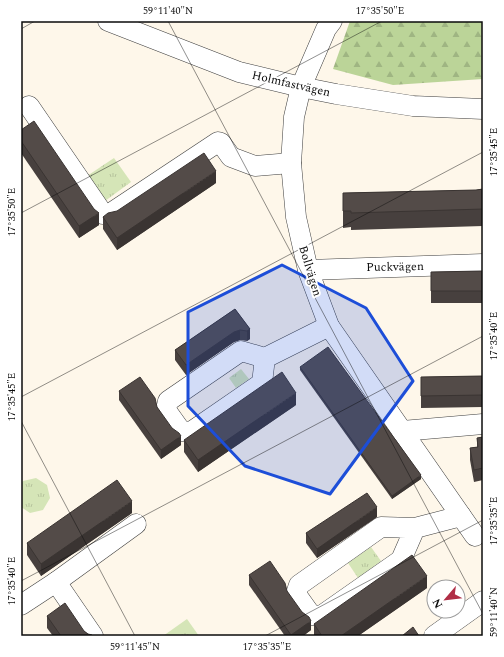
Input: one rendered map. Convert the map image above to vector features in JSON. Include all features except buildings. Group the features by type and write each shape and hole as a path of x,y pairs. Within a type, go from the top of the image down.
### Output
{"street":[{"name":"Holmfastvägen","path":"108,21 239,72 301,87 413,106 483,109"},
{"name":"Bollvägen","path":"332,21 326,29 301,87 294,117 291,163 296,217 308,270 329,326 375,395 475,536"},
{"path":"29,106 103,214 110,213 218,142 221,143 231,157 255,166 291,163"},
{"name":"Puckvägen","path":"308,270 483,264"},
{"path":"265,358 262,383 190,432 181,431 166,410 168,401 241,351 265,358 329,326"},
{"path":"402,431 483,424"},
{"path":"415,528 401,560 321,616 311,615 296,594 299,585 381,528 415,528 461,516"},
{"path":"21,605 56,582 136,524"},
{"path":"56,582 93,636"},
{"path":"434,636 483,601"}],"highlighted area":[{"path":"282,265 366,308 413,381 330,494 245,466 188,406 188,312"}],"green space":[{"path":"350,21 483,21 483,79 393,85 333,69"},
{"path":"114,158 131,182 105,201 87,176"},
{"path":"241,369 249,379 236,388 229,378"},
{"path":"36,478 47,485 50,498 43,510 30,513 21,507 21,484 23,481"},
{"path":"371,547 381,561 358,578 348,563"},
{"path":"187,619 199,636 163,636"}]}
